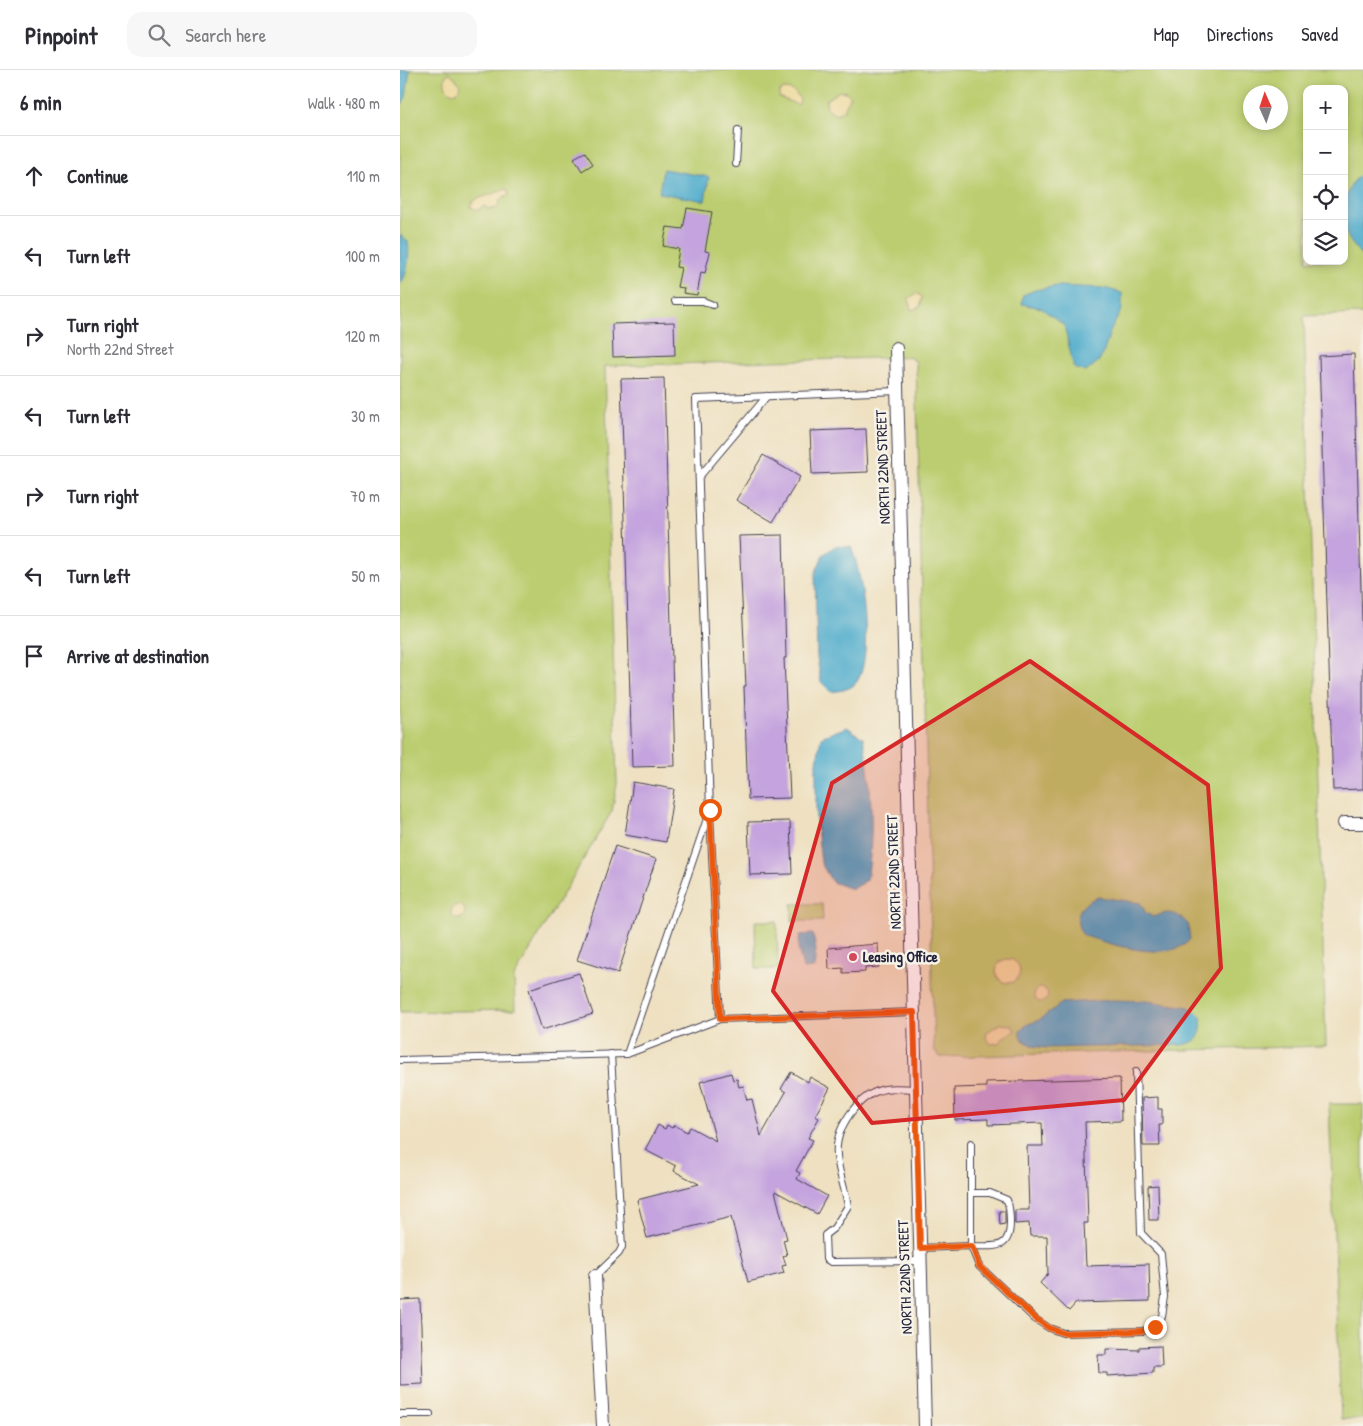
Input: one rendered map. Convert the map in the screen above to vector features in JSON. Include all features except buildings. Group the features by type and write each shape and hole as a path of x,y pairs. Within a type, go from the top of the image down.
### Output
{"street":[{"name":"NORTH 22ND STREET","path":"896,348 925,1426"},
{"path":"1344,823 1363,823"},
{"path":"595,1276 603,1426"}],"lane":[{"path":"736,164 738,130"},
{"path":"675,301 703,301 713,304"},
{"path":"720,1019 710,810 696,399 898,391"},
{"path":"699,477 767,396"},
{"path":"627,1054 710,810"},
{"path":"400,1060 627,1054 720,1019 914,1012"},
{"path":"595,1276 622,1248 611,1054"},
{"path":"971,1143 972,1246 979,1266 1035,1318 1049,1328 1063,1333 1142,1331 1155,1327 1162,1316 1165,1297 1161,1254 1141,1234 1136,1072"},
{"path":"916,1089 885,1089 865,1096 849,1116 841,1132 837,1153 840,1177 848,1206 834,1228 825,1235 826,1259 831,1262 920,1255 972,1246 996,1246 1003,1244 1010,1236 1010,1217 1007,1200 990,1193 972,1193"},
{"path":"400,1414 430,1414"}],"highlighted area":[{"path":"1030,661 1208,785 1221,968 1124,1100 872,1123 773,991 832,783"}],"green space":[{"path":"400,70 1363,70 1363,314 1304,316 1326,1046 940,1057 934,1050 916,362 909,357 605,366 617,784 612,811 514,977 515,1010 400,1012"},
{"path":"792,904 822,904 823,921 792,921"},
{"path":"755,921 777,921 778,969 756,969"},
{"path":"1329,1104 1363,1104 1363,1419 1341,1419"}],"sand":[{"path":"450,73 460,84 460,88 455,93 449,91 445,84 446,75"},
{"path":"784,89 796,94 800,101 798,105 779,97 779,92"},
{"path":"839,91 846,92 850,96 844,110 836,114 827,108 826,100"},
{"path":"507,189 509,195 500,200 497,208 489,209 484,206 477,210 471,207 472,203 477,199"},
{"path":"917,293 922,297 920,307 911,310 909,298"},
{"path":"455,905 461,905 465,912 461,919 455,919 451,915 451,909"},
{"path":"1008,959 1017,962 1020,971 1017,980 1008,983 999,980 996,971 999,962"},
{"path":"1038,988 1044,988 1048,995 1044,1002 1038,1002 1034,998 1034,992"},
{"path":"1000,1024 1012,1025 1015,1031 1005,1036 999,1043 991,1044 986,1038 987,1032"}],"water":[{"path":"400,70 410,70 406,97 400,108"},
{"path":"663,169 709,177 705,201 659,193"},
{"path":"1363,173 1363,258 1348,238 1348,192 1357,178"},
{"path":"400,235 408,241 409,252 407,270 400,285"},
{"path":"1057,286 1104,288 1122,293 1122,309 1110,332 1100,360 1086,372 1074,368 1064,325 1041,308 1022,304 1023,295 1035,290"},
{"path":"835,546 851,547 859,576 866,634 865,652 858,680 850,688 831,692 821,682 817,657 815,574 823,555"},
{"path":"847,727 863,738 871,809 871,846 867,880 852,889 832,882 821,863 816,819 816,768 821,737"},
{"path":"1099,897 1140,903 1146,913 1153,917 1168,913 1176,914 1188,924 1190,939 1182,946 1169,950 1155,951 1123,947 1083,935 1079,929 1079,912 1092,899"},
{"path":"813,934 816,950 814,968 803,969 798,947 800,935"},
{"path":"1115,1000 1146,1001 1189,1007 1201,1016 1199,1036 1192,1042 1181,1045 1046,1048 1033,1046 1023,1040 1019,1033 1026,1025 1039,1020 1062,1003"}],"place":[{"name":"Leasing Office","path":"853,957"}],"route":[{"path":"710,810 720,1019 914,1012 920,1248 972,1246 979,1266 1035,1318 1049,1328 1063,1333 1142,1331 1155,1327"}]}
